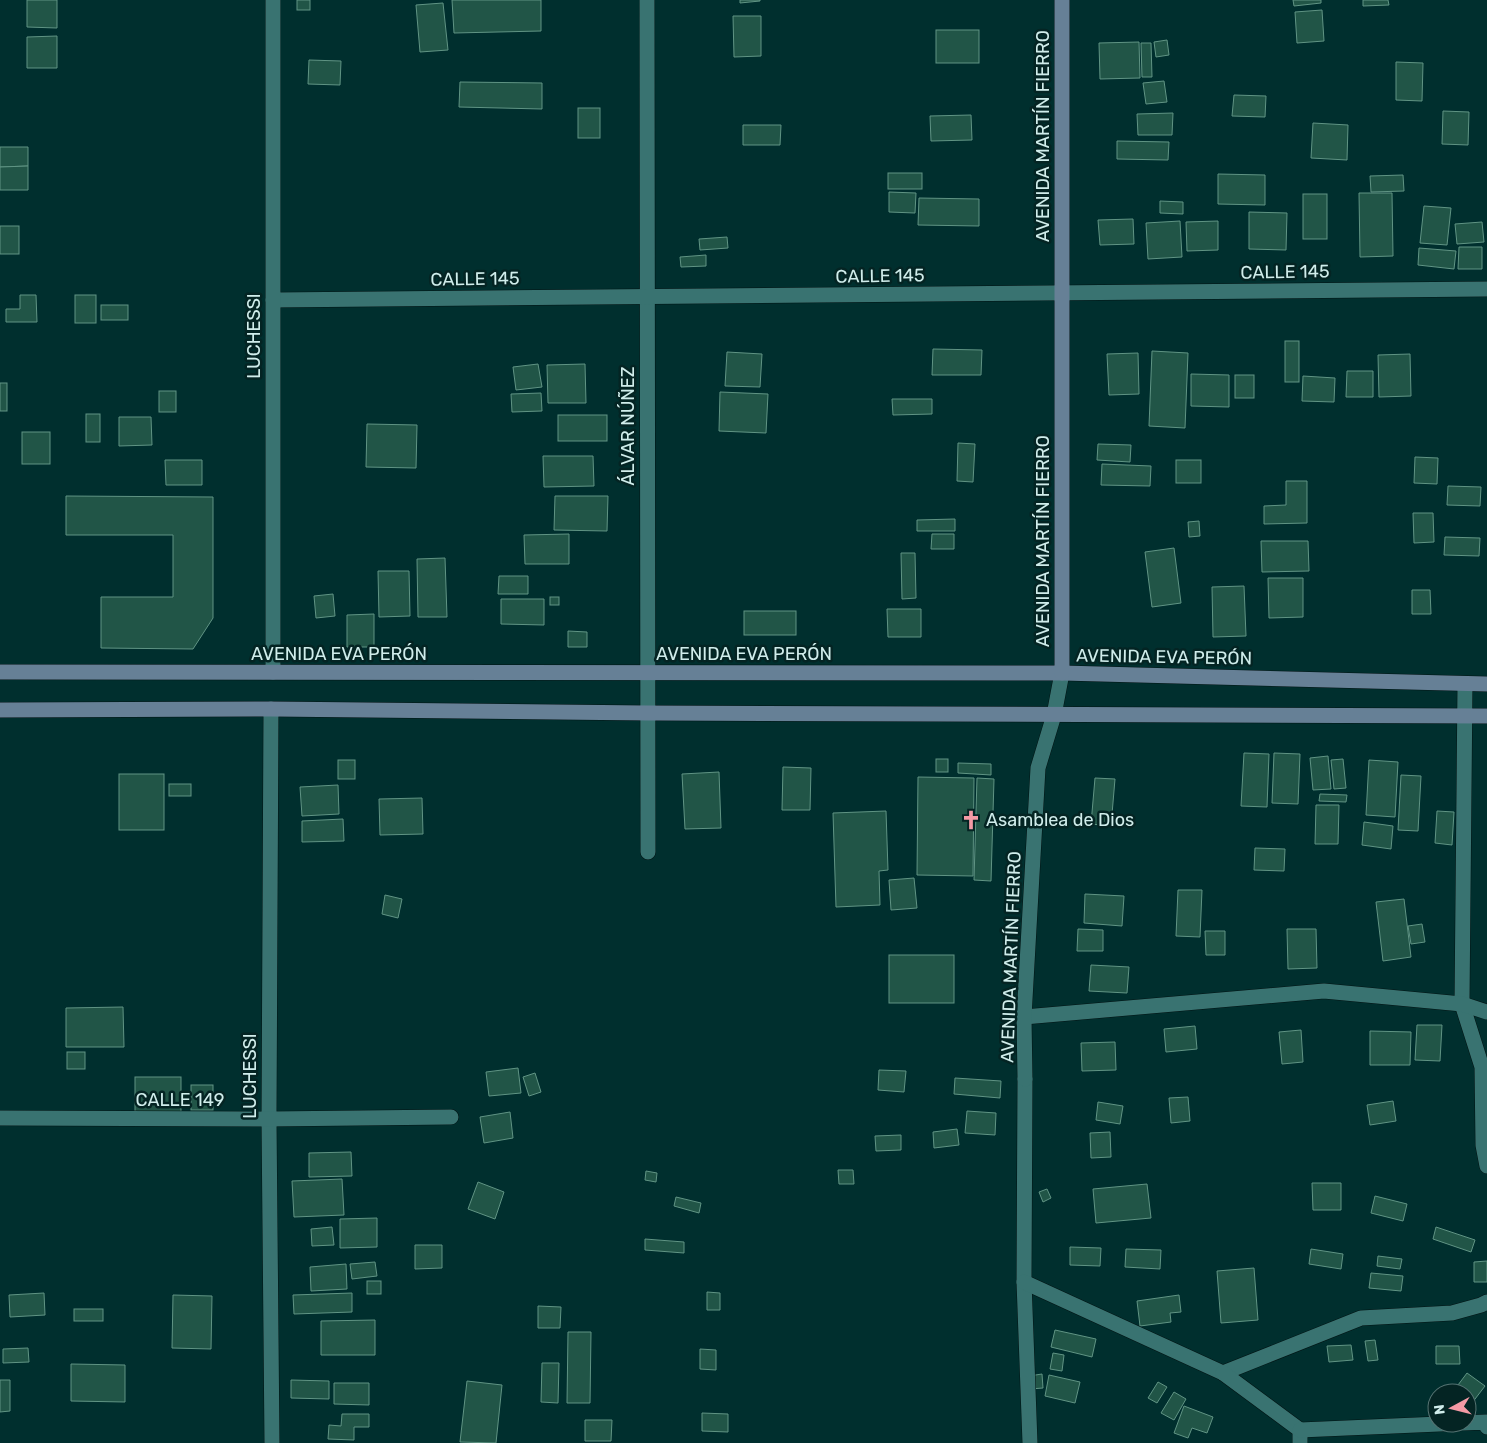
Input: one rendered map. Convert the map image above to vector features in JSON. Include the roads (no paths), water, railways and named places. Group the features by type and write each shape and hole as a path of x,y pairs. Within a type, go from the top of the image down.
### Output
{"street":[{"name":"LUCHESSI","path":"273,0 273,672"},
{"name":"ÁLVAR NÚÑEZ","path":"647,0 648,852"},
{"name":"AVENIDA MARTÍN FIERRO","path":"1030,1443 1024,1282 1024,1017 1038,768 1054,715 1062,673 1062,0"},
{"name":"CALLE 145","path":"273,300 1487,289"},
{"name":"AVENIDA EVA PERÓN","path":"0,672 1062,673 1487,684"},
{"path":"1465,684 1462,1004 1482,1067 1483,1144 1487,1166"},
{"name":"LUCHESSI","path":"271,709 269,1119 272,1443"},
{"path":"0,710 271,709 648,713 1487,716"},
{"path":"1024,1017 1324,991 1462,1004 1487,1012"},
{"name":"CALLE 149","path":"0,1118 269,1119 451,1117"},
{"path":"1024,1282 1223,1373 1300,1436 1486,1422 1487,1428"},
{"path":"1223,1373 1361,1318 1452,1313 1487,1302"}],"place":[{"name":"Asamblea de Dios","path":"971,820"}]}
